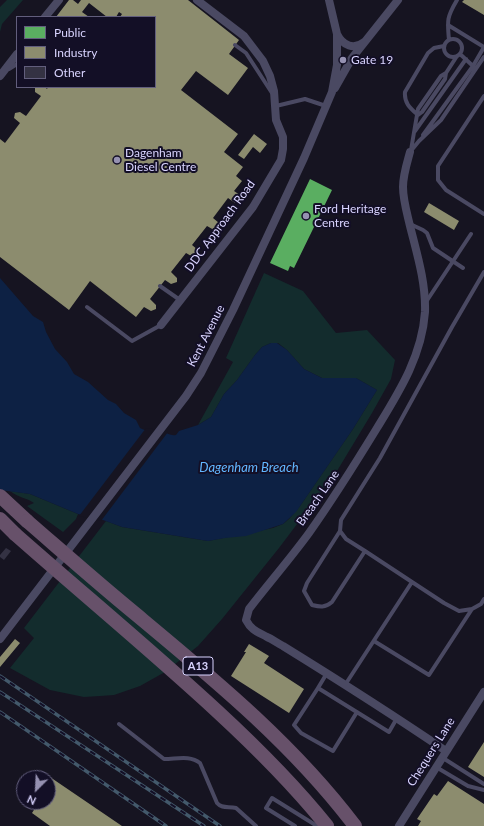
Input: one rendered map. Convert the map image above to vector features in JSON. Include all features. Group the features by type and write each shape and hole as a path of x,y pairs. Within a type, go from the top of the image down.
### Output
{"highway":[{"name":"A13","path":"0,496 27,521 232,695 293,754 356,826"},
{"name":"A13","path":"0,520 180,677 242,734 306,800 327,826"}],"street":[{"path":"46,16 58,0"},
{"name":"DDC Approach Road","path":"161,325 253,207 281,160 283,142 282,133 276,120 276,102 270,76 263,60 244,36 197,0"},
{"name":"Kent Avenue","path":"0,639 163,428 201,373 233,310 304,158 332,92 337,64 337,34 329,0"},
{"path":"332,92 346,68 398,0"},
{"path":"337,34 344,43 350,46 358,46 367,41"},
{"path":"1,74 16,55"},
{"name":"Breach Lane","path":"410,152 404,176 404,200 424,288 425,304 418,348 408,374 399,391 348,476 308,533 247,613 246,620 254,631 267,636 398,718 444,754"},
{"name":"Chequers Lane","path":"399,826 484,692"}],"lane":[{"path":"449,40 449,14 457,0"},
{"path":"448,25 484,47 474,67"},
{"path":"410,152 418,115 422,112 445,79 446,73 462,48 460,42 455,39 449,40 444,46 434,48 428,53 405,92 405,98 408,106 418,115"},
{"path":"235,45 246,54 276,102 305,99 327,106"},
{"path":"444,46 445,52 448,56 458,55 466,59 474,67"},
{"path":"410,152 474,67 484,57"},
{"path":"414,132 466,59"},
{"path":"1,74 16,65"},
{"path":"484,96 438,166 438,180 446,190 484,214"},
{"path":"410,224 427,233 433,248 463,268"},
{"path":"425,304 471,234"},
{"path":"365,551 332,602 327,606 320,607 312,605 304,592 306,587 340,531 341,520 384,451 484,272"},
{"path":"160,286 180,300"},
{"path":"87,307 132,341 161,325"},
{"path":"340,531 346,539 444,603 459,611 472,609 481,604 484,599"},
{"path":"344,685 412,582"},
{"path":"374,641 429,675 472,609"},
{"path":"326,673 294,725 301,733 333,751 357,712"},
{"path":"318,688 389,732 398,718"},
{"path":"119,724 164,759 189,757 195,759 200,763 214,798 220,806 236,808 256,826"},
{"path":"444,754 484,784"},
{"path":"436,766 468,786 484,790"},
{"path":"295,826 266,808 272,798 317,826"}],"green space":[{"path":"7,0 23,0 2,24 0,32 0,7"},
{"path":"264,273 303,291 336,333 367,330 395,360 391,379 337,471 279,548 222,619 198,646 165,672 140,686 114,695 84,697 50,690 10,668 34,638 24,628 106,521 122,527 208,541 273,528 283,524 300,506 353,429 377,390 356,378 322,378 304,369 287,350 278,343 271,343 262,347 237,380 224,394 211,417 198,425 233,362 226,358"},
{"path":"10,491 30,494 78,514 76,519 63,532 27,506 34,503"}],"water":[{"name":"Dagenham Breach","path":"0,278 33,316 43,322 46,332 55,349 67,362 74,374 88,382 108,400 116,404 124,413 136,420 140,428 145,430 176,435 179,431 198,425 211,417 224,394 237,380 255,355 262,347 271,343 277,343 287,350 304,369 322,378 356,378 377,390 353,429 296,512 283,524 246,536 208,541 122,527 103,520 78,514 30,494 0,490"}],"pier":[{"path":"146,428 168,432 101,521 79,516"}],"building: Public":[{"name":"Ford Heritage Centre","path":"310,179 332,190 294,268 290,266 288,271 270,263"}],"building: Industry":[{"name":"Dagenham Diesel Centre","path":"69,0 73,0 78,4 81,0 188,0 239,40 229,54 248,68 228,95 196,71 181,90 238,134 224,152 243,167 236,176 242,181 234,191 240,195 241,199 239,202 235,203 228,198 213,218 219,223 219,228 214,230 207,226 192,245 198,250 198,255 193,257 186,253 171,272 177,278 177,282 171,284 165,280 150,299 156,305 156,309 151,311 144,307 136,317 90,281 69,310 0,257 0,139 5,143 20,123 14,118 15,113 20,112 26,116 41,96 35,92 35,88 156,88 156,16 121,16 122,14 119,12 117,16 106,16 89,3 82,12 88,16 57,16"},
{"path":"464,0 484,0 484,15 462,2"},
{"path":"254,134 267,144 260,153 253,147 244,159 238,155"},
{"path":"429,203 459,221 454,230 424,212"},
{"path":"15,639 20,643 0,667 0,657"},
{"path":"249,644 269,656 264,663 304,689 289,713 231,676 246,652 244,652"},
{"path":"484,742 484,777 468,767"},
{"path":"56,781 122,826 50,826 32,813 34,810 56,810"},
{"path":"448,781 484,804 484,826 418,826 421,821 417,819 434,794 437,796"}],"building: Other":[{"path":"6,548 11,551 4,560 0,557 0,555"}],"railway":[{"path":"0,676 220,826"},
{"path":"0,692 204,826"},
{"path":"0,712 166,826"}],"place":[{"name":"Gate 19","path":"343,60"},
{"name":"Dagenham Diesel Centre","path":"117,160"},
{"name":"Ford Heritage Centre","path":"306,216"}]}
